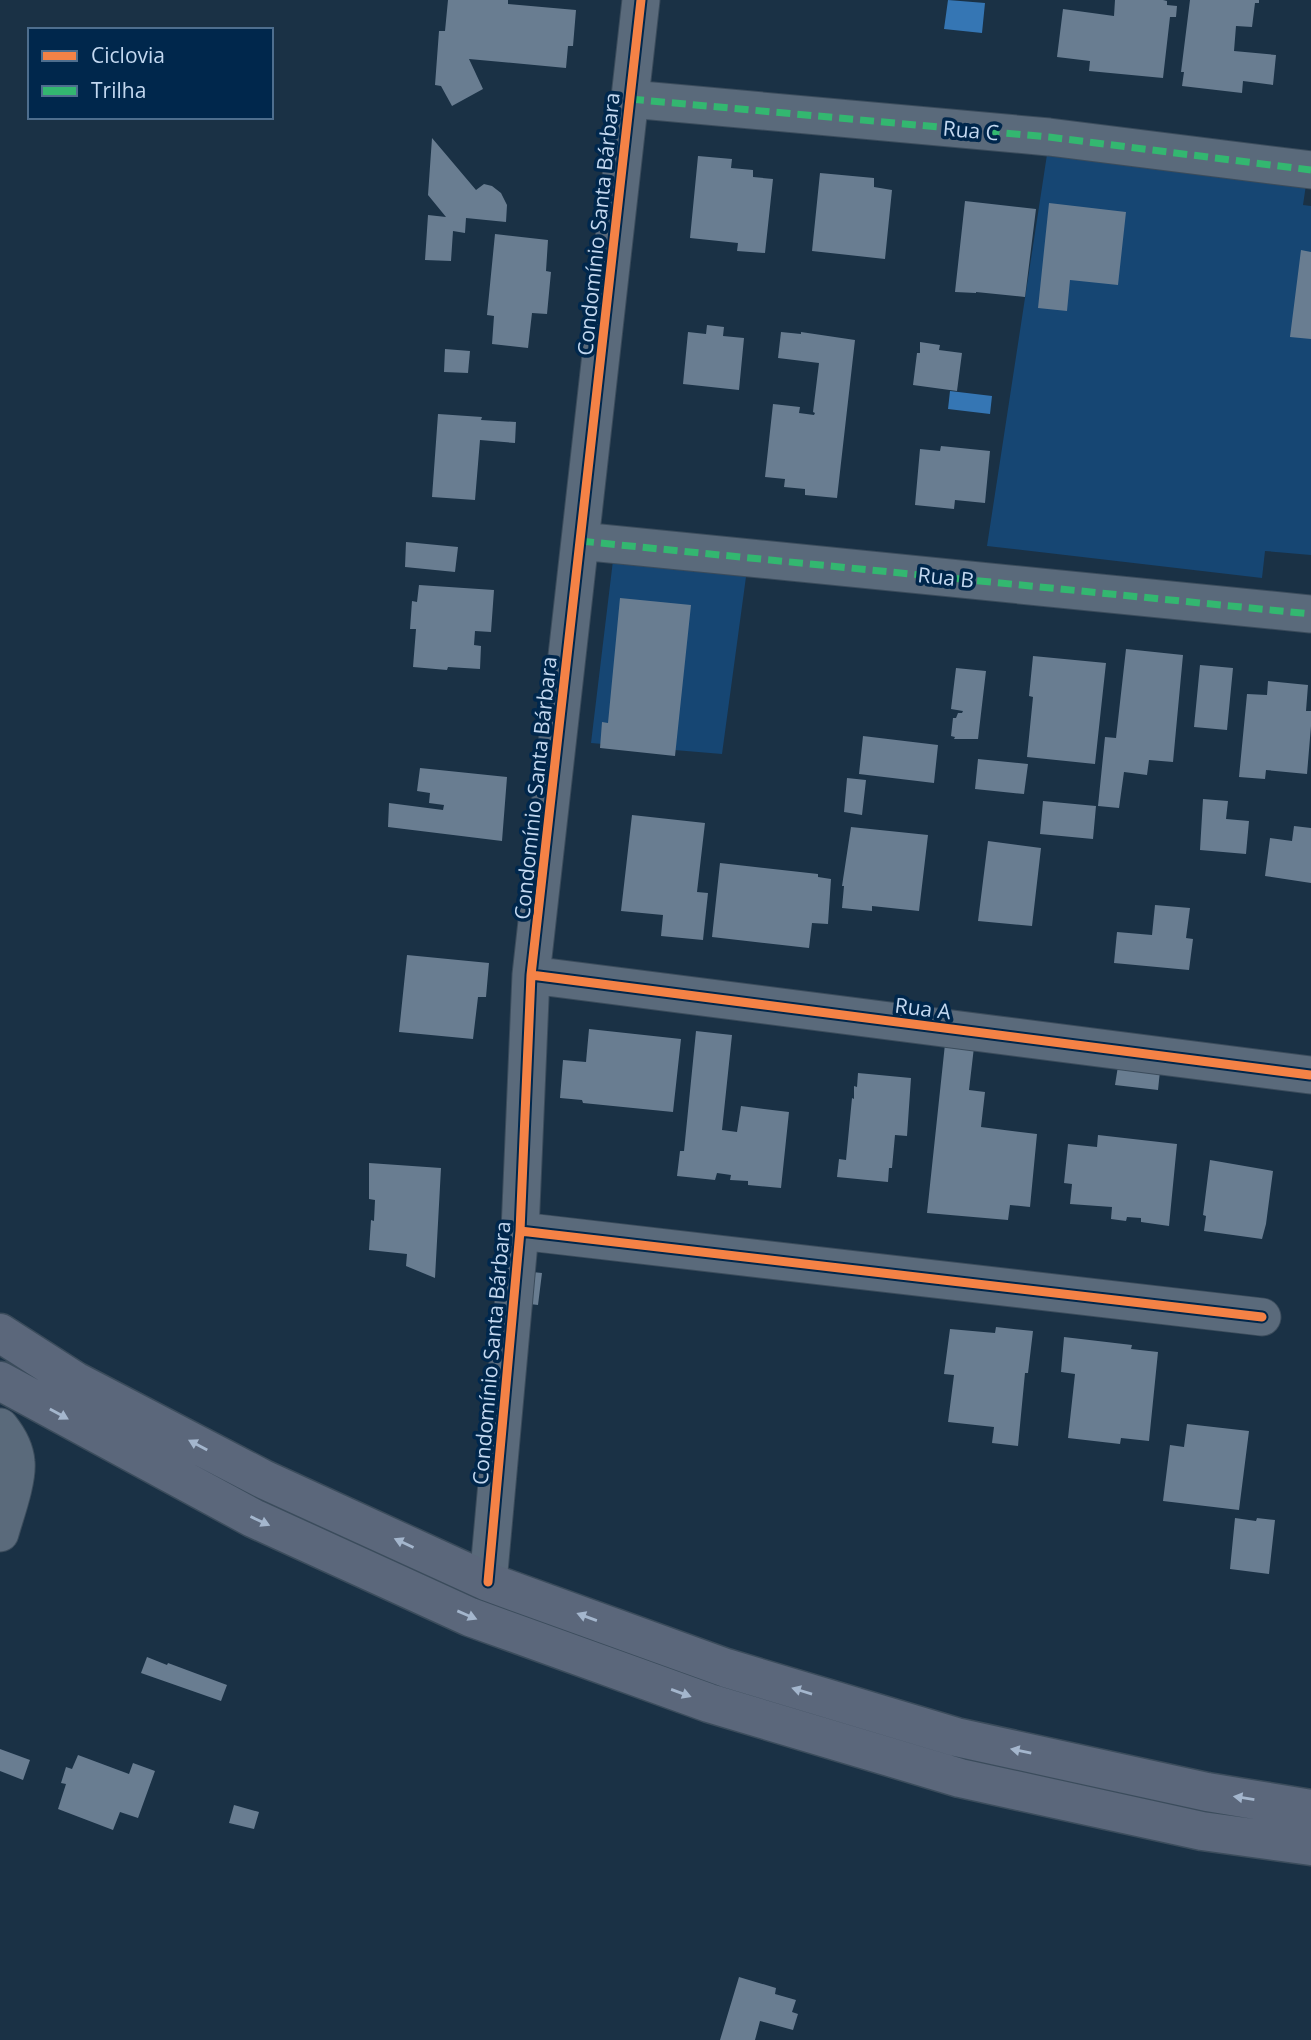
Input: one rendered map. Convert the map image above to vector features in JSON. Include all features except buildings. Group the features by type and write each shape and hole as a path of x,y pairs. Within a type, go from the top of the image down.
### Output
{"main road":[{"path":"0,1332 75,1381 265,1480 488,1581 726,1668 956,1737 1207,1793 1311,1809"},
{"path":"0,1381 265,1523 470,1617 696,1698 960,1778 1202,1830 1311,1846"}],"street":[{"name":"Condomínio Santa Bárbara","path":"488,1581 520,1231 531,975 641,0"},
{"name":"Rua C","path":"630,99 1049,137 1311,170"},
{"name":"Rua B","path":"580,541 1311,614"},
{"name":"Rua A","path":"531,975 1310,1075"},
{"path":"520,1231 1262,1317"},
{"path":"0,1427 9,1439 16,1463 12,1491 0,1533"}],"shaded area":[{"path":"948,0 985,3 982,33 944,29"},
{"path":"1048,148 1307,178 1303,205 1311,206 1311,555 1265,551 1262,578 987,546"},
{"path":"950,391 992,396 990,414 948,409"},
{"path":"614,552 748,562 722,754 591,743"}],"marked path":[{"path":"630,99 1049,137 1311,170"},
{"path":"580,541 1311,614"}],"cycle path":[{"path":"488,1582 520,1231 531,975 641,0"},
{"path":"531,975 1310,1075"},
{"path":"520,1231 1262,1317"}]}
